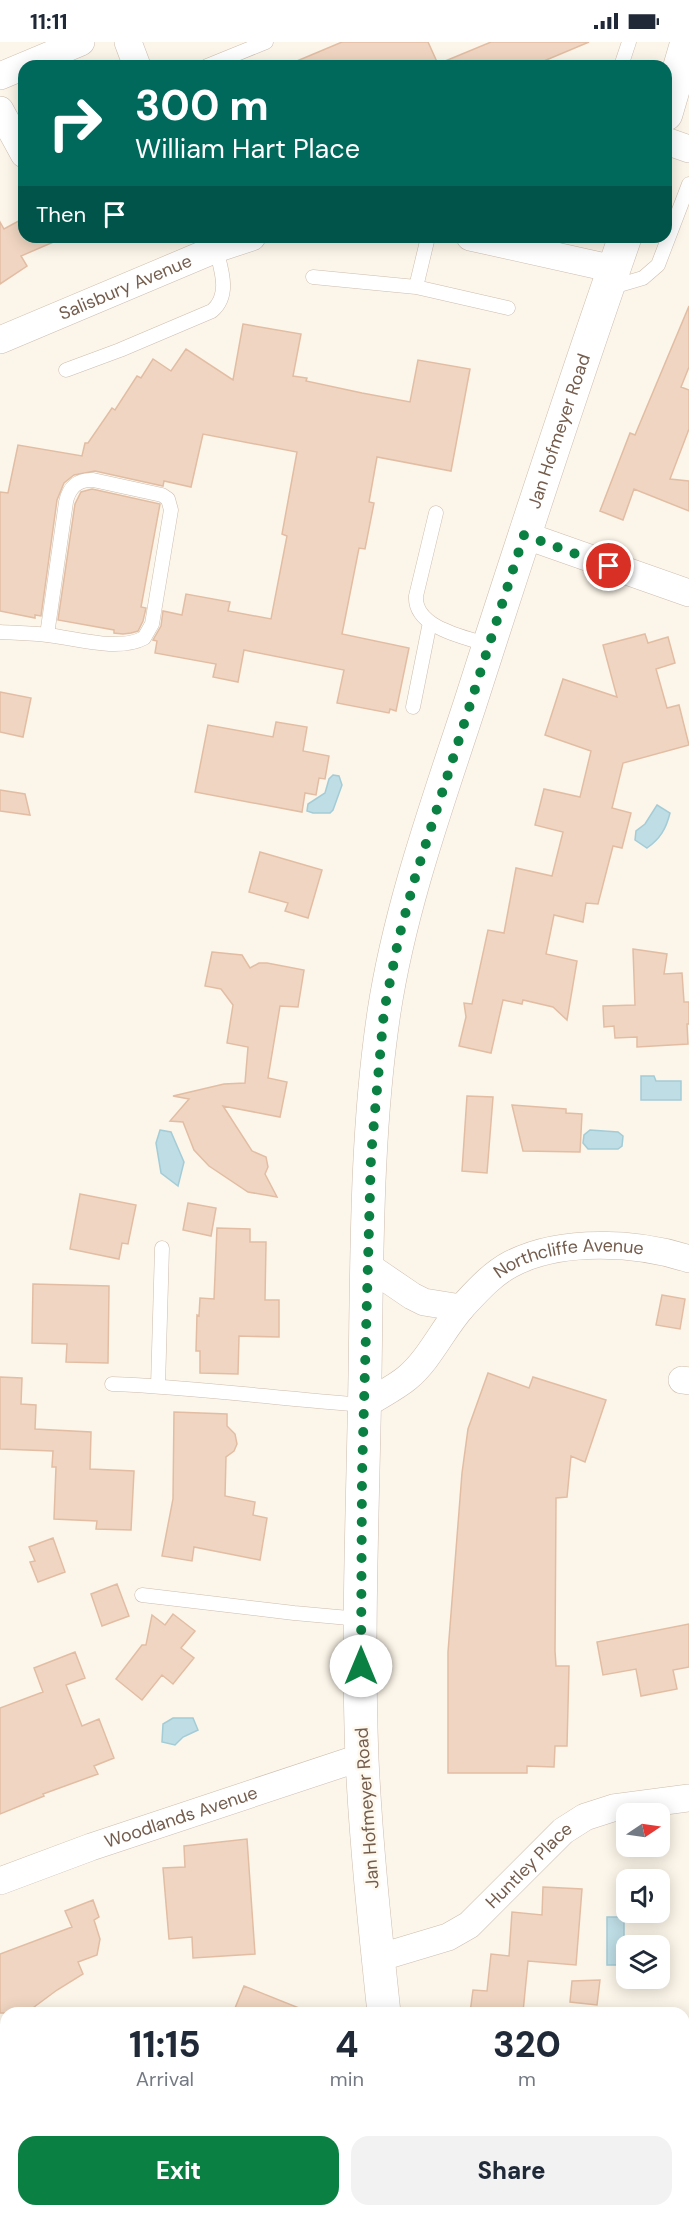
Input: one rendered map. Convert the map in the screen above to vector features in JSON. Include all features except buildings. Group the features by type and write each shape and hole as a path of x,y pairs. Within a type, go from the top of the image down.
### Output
{"street":[{"path":"38,60 81,42"},
{"path":"128,42 135,60"},
{"path":"672,93 687,42"},
{"path":"0,76 18,68"},
{"path":"0,110 18,143"},
{"path":"672,143 689,149"},
{"name":"Salisbury Avenue","path":"0,340 213,243"},
{"path":"490,243 610,279"},
{"name":"Jan Hofmeyer Road","path":"383,2007 362,1757 361,1619 362,1475 371,1156 384,1011 399,937 415,878 524,535 623,243"},
{"path":"524,535 689,593"},
{"name":"Northcliffe Avenue","path":"365,1405 407,1378 461,1308 496,1274 510,1264 526,1257 559,1249 585,1246 639,1247 666,1251 689,1258"},
{"path":"368,1266 411,1296 424,1302 461,1308"},
{"name":"Woodlands Avenue","path":"0,1881 102,1844 362,1757"},
{"name":"Huntley Place","path":"378,1958 428,1944 463,1929 477,1918 563,1832 585,1817 613,1808 689,1798"}],"lane":[{"path":"222,60 266,42"},
{"path":"623,60 629,42"},
{"path":"672,228 689,184"},
{"path":"66,370 212,311 221,301 223,285 213,243"},
{"path":"416,286 427,243"},
{"path":"610,279 643,278 658,265 666,243"},
{"path":"313,277 416,286 508,308"},
{"path":"0,632 47,635 82,642 120,643 140,640 148,634 152,624 171,510 168,499 162,495 93,480 83,480 73,486 66,502 47,635"},
{"path":"436,513 416,601 419,610 430,622 446,631 489,645"},
{"path":"413,707 430,622"},
{"path":"158,1386 162,1248"},
{"path":"112,1384 158,1386 365,1405"},
{"path":"142,1595 361,1619"}],"water":[{"path":"333,775 339,776 342,785 333,810 330,813 307,811 308,804 325,793 329,779"},
{"path":"657,805 670,813 662,833 647,848 635,840 636,831 645,824"},
{"path":"641,1076 654,1076 656,1081 681,1081 681,1100 641,1100"},
{"path":"160,1130 171,1132 184,1162 178,1186 161,1173 156,1143"},
{"path":"590,1130 618,1132 623,1136 622,1146 618,1149 588,1149 583,1143 584,1135"},
{"path":"173,1718 193,1718 198,1730 183,1737 175,1745 162,1742 163,1724"},
{"path":"607,1917 616,1917 616,1923 624,1923 624,1935 616,1935 616,1965 607,1965"}],"route":[{"path":"361,1666 362,1475 371,1156 384,1011 399,937 428,835 524,535 609,566"}]}
